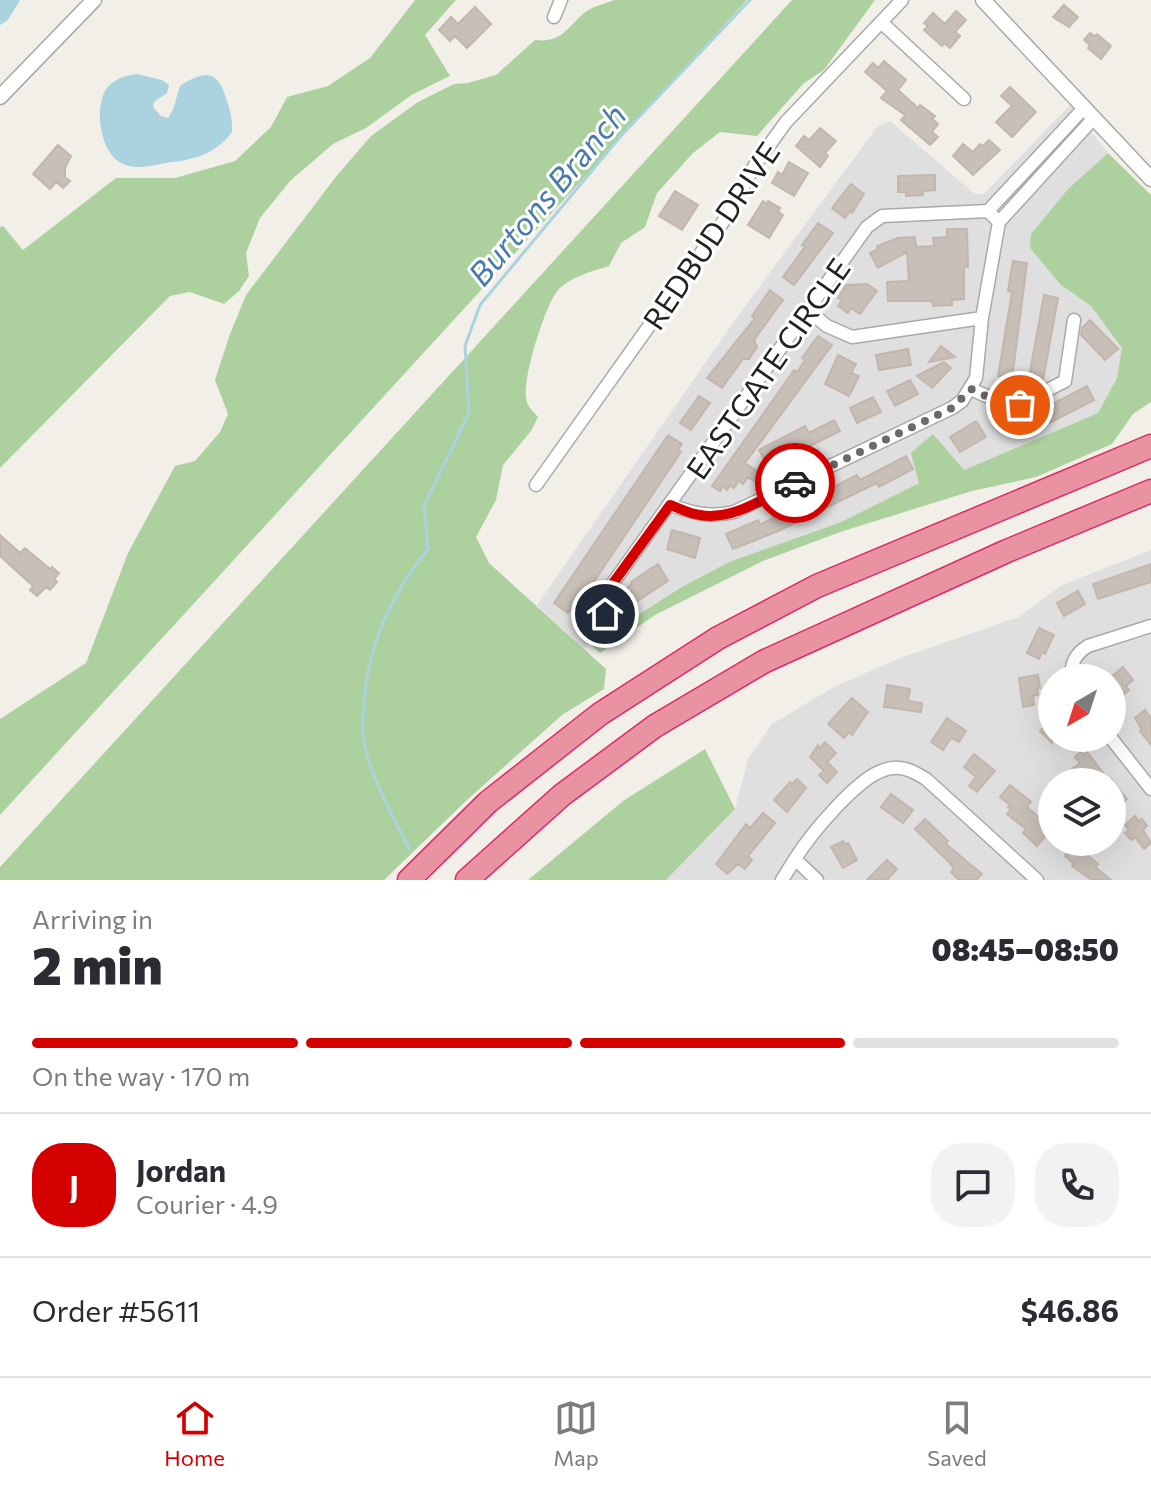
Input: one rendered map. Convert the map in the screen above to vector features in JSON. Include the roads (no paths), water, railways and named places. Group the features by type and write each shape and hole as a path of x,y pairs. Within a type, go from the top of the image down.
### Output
{"highway":[{"path":"409,880 488,802 600,714 718,638 817,586 1151,446"},
{"path":"467,880 562,795 655,726 765,661 1007,551 1151,491"}],"street":[{"path":"0,97 94,0"},
{"path":"554,17 561,0"},
{"name":"REDBUD DRIVE","path":"536,485 723,222 755,165 786,122 902,0"},
{"path":"983,0 1151,179"},
{"path":"881,22 964,99"},
{"path":"999,222 988,211 1088,114"},
{"path":"670,505 699,515 734,512 952,408 971,389 976,378 982,318 999,222 1088,114"},
{"name":"EASTGATE CIRCLE","path":"605,614 608,590 867,227 882,216 988,211"},
{"path":"807,310 827,326 852,337 982,318"},
{"path":"971,389 996,401 1020,405 1065,381 1074,320"},
{"path":"1073,664 1079,652 1088,646 1151,626"},
{"path":"1122,752 1151,789"},
{"path":"782,880 827,818 868,778 884,769 897,768 912,770 926,779 1037,880"},
{"path":"795,859 817,880"}],"water":[{"path":"0,0 20,0 8,20 0,25"},
{"path":"137,74 162,80 169,85 167,93 154,102 153,107 161,116 168,118 181,85 205,75 216,79 224,91 232,132 213,149 191,159 141,167 123,164 109,152 102,132 100,110 105,91 111,84"}],"waterway":[{"name":"Burtons Branch","path":"410,850 383,797 363,738 366,683 383,622 403,584 428,549 424,506 469,413 465,346 480,305 620,137 750,0"}]}
